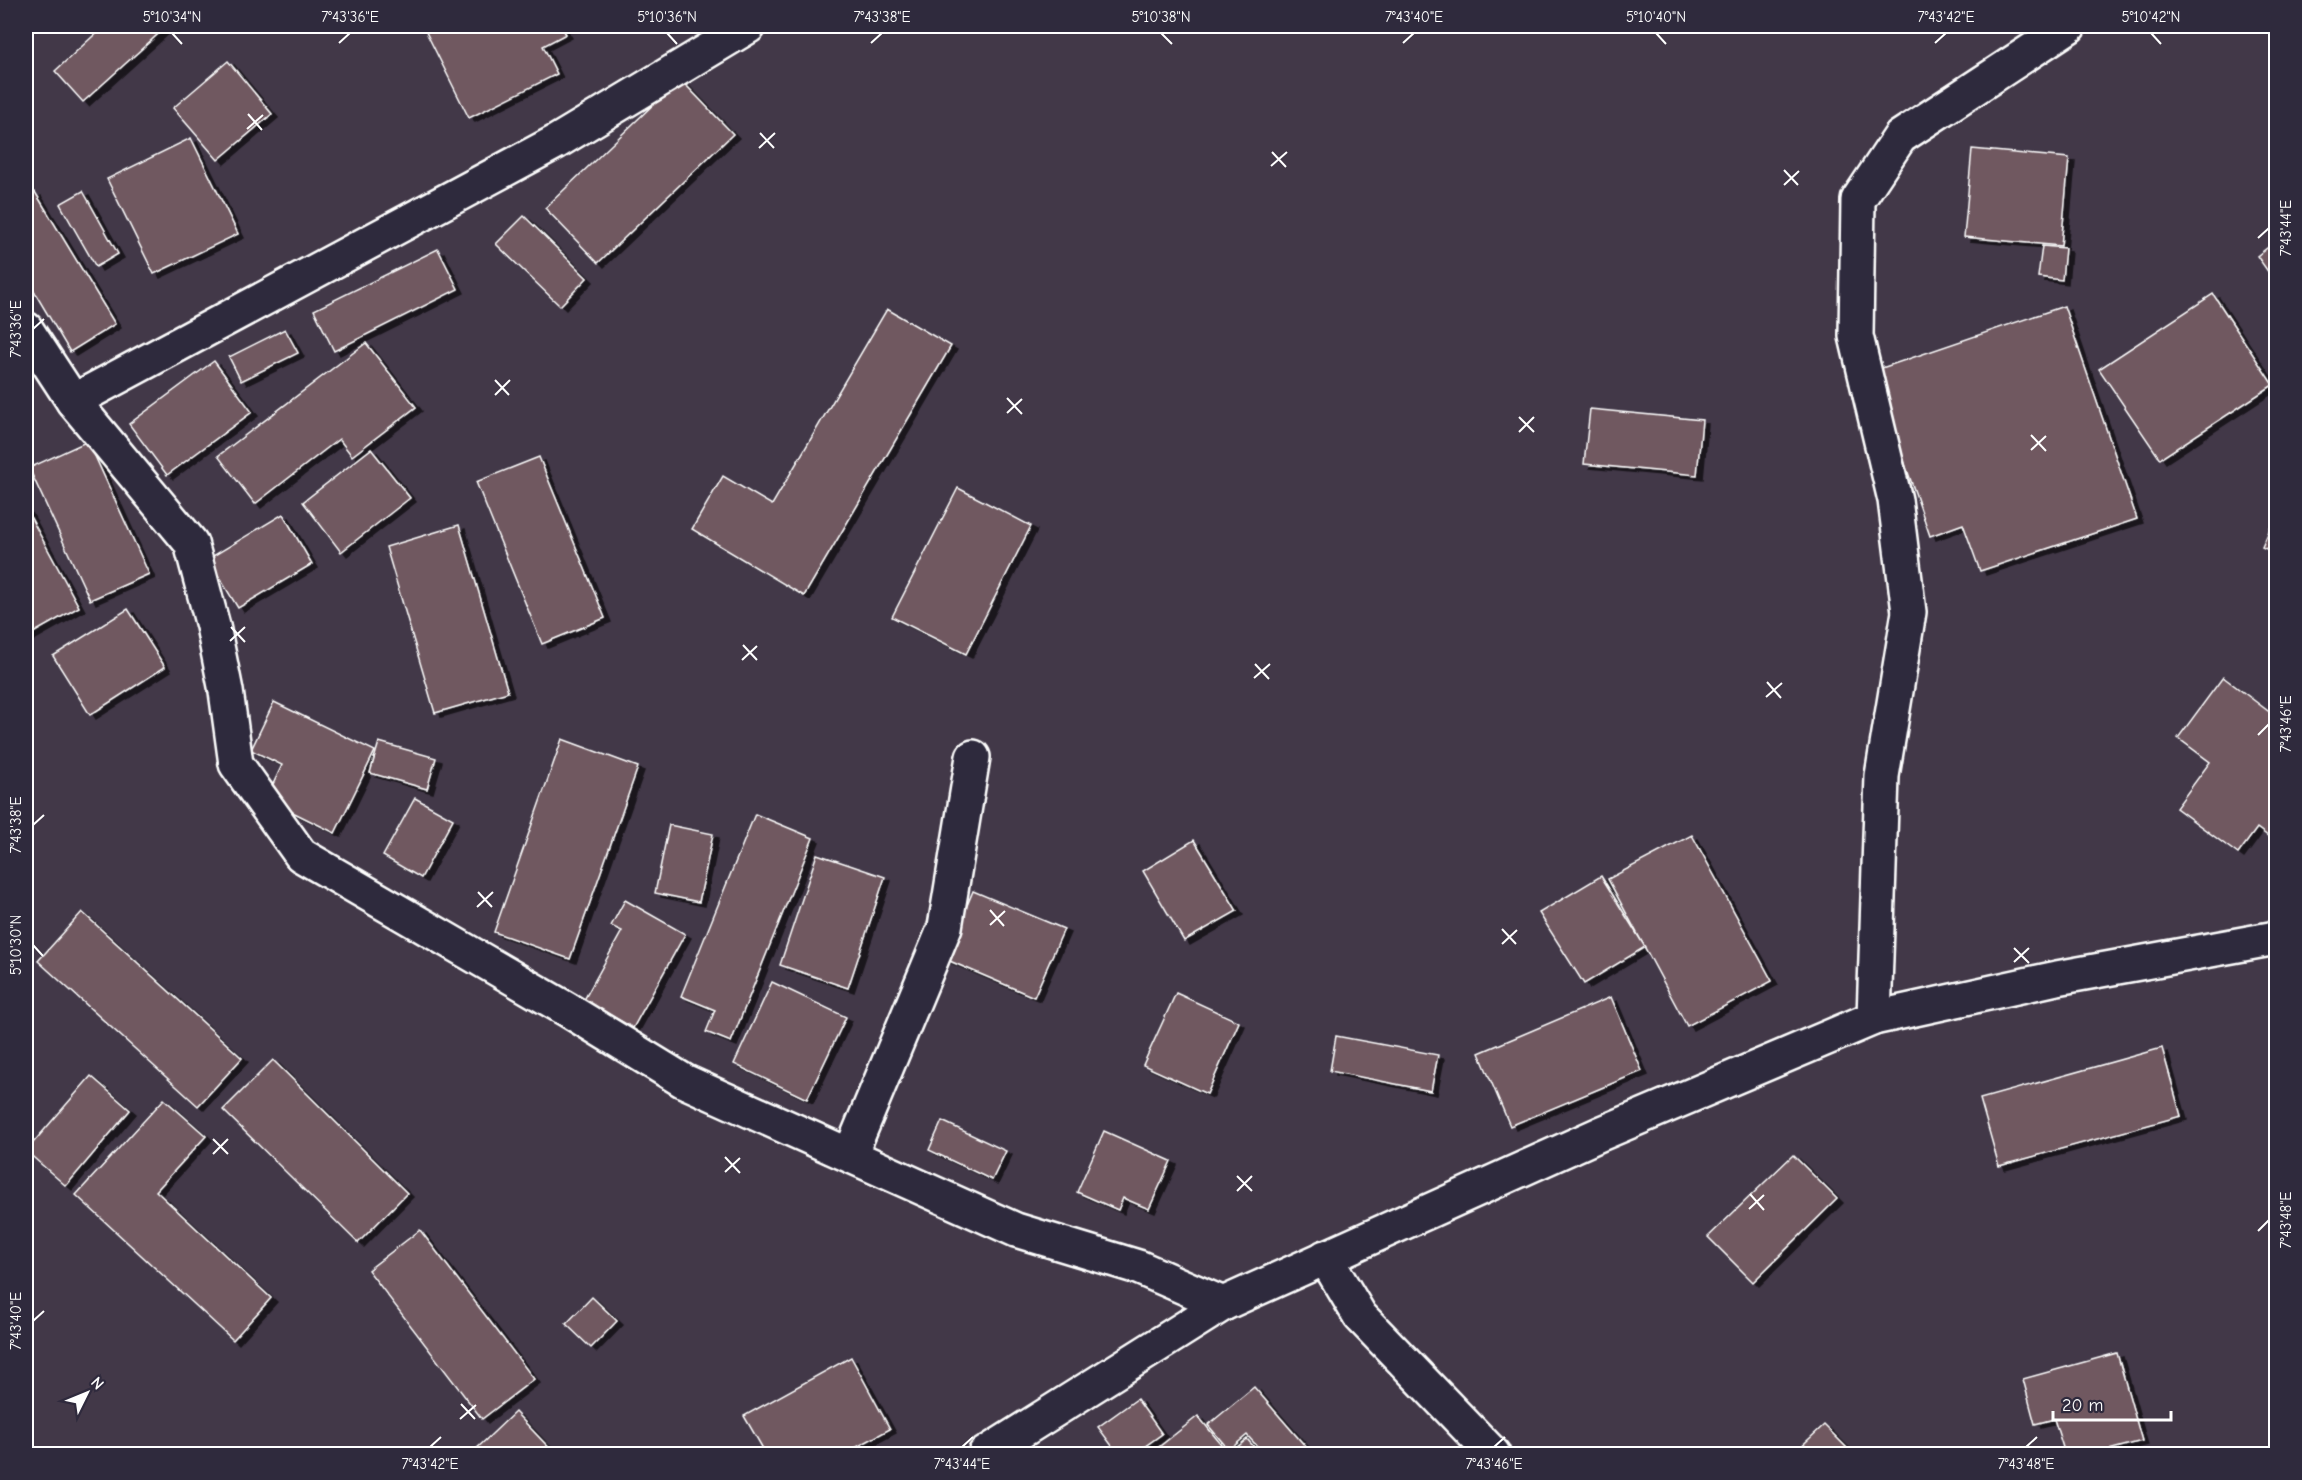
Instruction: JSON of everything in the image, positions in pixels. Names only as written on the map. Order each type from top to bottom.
[{"type":"street","points":[[73,401],[556,142],[749,26]]},
{"type":"street","points":[[1874,1018],[1882,776],[1910,612],[1895,500],[1856,336],[1858,200],[1900,137],[2068,26]]},
{"type":"street","points":[[26,329],[73,401],[191,543],[213,626],[226,691],[236,764],[301,855],[568,1010],[684,1081],[1016,1230],[1138,1267],[1223,1304]]},
{"type":"street","points":[[850,1155],[945,927],[973,758]]},
{"type":"street","points":[[985,1455],[1223,1304],[1600,1134],[1874,1018],[2057,978],[2277,938]]},
{"type":"street","points":[[1325,1257],[1360,1316],[1493,1455]]},
{"type":"building","points":[[104,26],[167,26],[83,102],[55,71]]},
{"type":"building","points":[[423,26],[561,26],[566,34],[543,46],[557,74],[469,118]]},
{"type":"building","points":[[228,61],[272,114],[218,160],[173,108]]},
{"type":"building","points":[[680,79],[733,134],[598,263],[545,208]]},
{"type":"building","points":[[191,138],[238,234],[154,274],[107,179]]},
{"type":"building","points":[[1972,149],[2069,158],[2061,246],[1964,237]]},
{"type":"building","points":[[83,191],[118,254],[96,267],[60,204]]},
{"type":"building","points":[[35,192],[115,324],[70,352],[26,278],[26,198]]},
{"type":"building","points":[[524,216],[587,278],[560,306],[496,244]]},
{"type":"building","points":[[2276,241],[2276,283],[2257,256]]},
{"type":"building","points":[[2042,246],[2065,248],[2062,280],[2038,277]]},
{"type":"building","points":[[438,249],[458,289],[334,351],[314,310]]},
{"type":"building","points":[[2213,294],[2273,385],[2160,459],[2099,369]]},
{"type":"building","points":[[2064,306],[2137,519],[1980,571],[1963,524],[1930,536],[1873,371]]},
{"type":"building","points":[[887,309],[951,346],[804,596],[692,529],[723,476],[772,505]]},
{"type":"building","points":[[285,329],[298,353],[241,381],[229,357]]},
{"type":"building","points":[[366,343],[416,407],[352,456],[339,439],[255,504],[218,456]]},
{"type":"building","points":[[214,361],[252,412],[167,475],[129,424]]},
{"type":"building","points":[[1590,409],[1702,420],[1697,475],[1584,464]]},
{"type":"building","points":[[88,441],[149,574],[90,600],[29,468]]},
{"type":"building","points":[[371,449],[410,498],[341,552],[303,502]]},
{"type":"building","points":[[539,457],[605,618],[542,644],[476,482]]},
{"type":"building","points":[[958,488],[1031,526],[966,654],[892,617]]},
{"type":"building","points":[[26,509],[79,607],[26,637]]},
{"type":"building","points":[[283,514],[312,564],[238,608],[208,559]]},
{"type":"building","points":[[2276,515],[2276,553],[2262,547]]},
{"type":"building","points":[[459,525],[508,692],[435,713],[386,547]]},
{"type":"building","points":[[128,609],[165,667],[90,715],[53,656]]},
{"type":"building","points":[[2223,677],[2276,717],[2276,842],[2257,828],[2238,854],[2176,808],[2210,762],[2178,738]]},
{"type":"building","points":[[274,702],[375,751],[335,833],[266,799],[282,765],[251,750]]},
{"type":"building","points":[[562,739],[638,767],[570,959],[494,932]]},
{"type":"building","points":[[379,742],[436,758],[427,789],[370,773]]},
{"type":"building","points":[[415,798],[453,819],[421,878],[383,856]]},
{"type":"building","points":[[755,814],[813,838],[731,1042],[706,1032],[715,1010],[681,996]]},
{"type":"building","points":[[669,825],[713,834],[699,902],[655,893]]},
{"type":"building","points":[[1692,835],[1772,981],[1687,1026],[1608,879]]},
{"type":"building","points":[[1194,840],[1237,911],[1184,941],[1143,871]]},
{"type":"building","points":[[817,854],[885,877],[848,988],[780,965]]},
{"type":"building","points":[[1601,876],[1645,947],[1584,984],[1539,913]]},
{"type":"building","points":[[973,891],[1064,929],[1034,997],[945,959]]},
{"type":"building","points":[[625,900],[685,934],[633,1028],[584,1000],[622,931],[611,926]]},
{"type":"building","points":[[82,912],[242,1058],[198,1106],[38,961]]},
{"type":"building","points":[[772,982],[846,1017],[807,1099],[734,1064]]},
{"type":"building","points":[[1176,993],[1239,1022],[1207,1094],[1143,1065]]},
{"type":"building","points":[[1611,997],[1642,1071],[1510,1126],[1479,1053]]},
{"type":"building","points":[[1336,1036],[1438,1055],[1431,1091],[1330,1071]]},
{"type":"building","points":[[2162,1048],[2181,1116],[1999,1166],[1980,1099]]},
{"type":"building","points":[[273,1060],[407,1193],[358,1243],[223,1110]]},
{"type":"building","points":[[91,1076],[130,1110],[66,1186],[26,1151]]},
{"type":"building","points":[[164,1099],[206,1136],[156,1191],[271,1298],[233,1340],[76,1195]]},
{"type":"building","points":[[942,1121],[1006,1151],[992,1180],[929,1150]]},
{"type":"building","points":[[1104,1131],[1171,1161],[1149,1209],[1123,1198],[1118,1210],[1077,1192]]},
{"type":"building","points":[[1793,1155],[1837,1199],[1753,1282],[1708,1237]]},
{"type":"building","points":[[420,1230],[534,1379],[482,1419],[368,1270]]},
{"type":"building","points":[[592,1297],[617,1321],[591,1348],[566,1324]]},
{"type":"building","points":[[2117,1353],[2142,1441],[2094,1454],[2065,1454],[2054,1419],[2035,1424],[2023,1379]]},
{"type":"building","points":[[851,1357],[890,1429],[844,1454],[766,1454],[744,1416]]},
{"type":"building","points":[[1254,1387],[1306,1447],[1297,1454],[1264,1454],[1247,1435],[1229,1450],[1208,1425]]},
{"type":"building","points":[[1137,1399],[1162,1434],[1134,1454],[1118,1454],[1098,1427]]},
{"type":"building","points":[[515,1412],[555,1454],[471,1454]]},
{"type":"building","points":[[1198,1416],[1229,1454],[1150,1454]]},
{"type":"building","points":[[1824,1425],[1853,1454],[1793,1454]]},
{"type":"building","points":[[1247,1439],[1260,1454],[1229,1454]]}]
